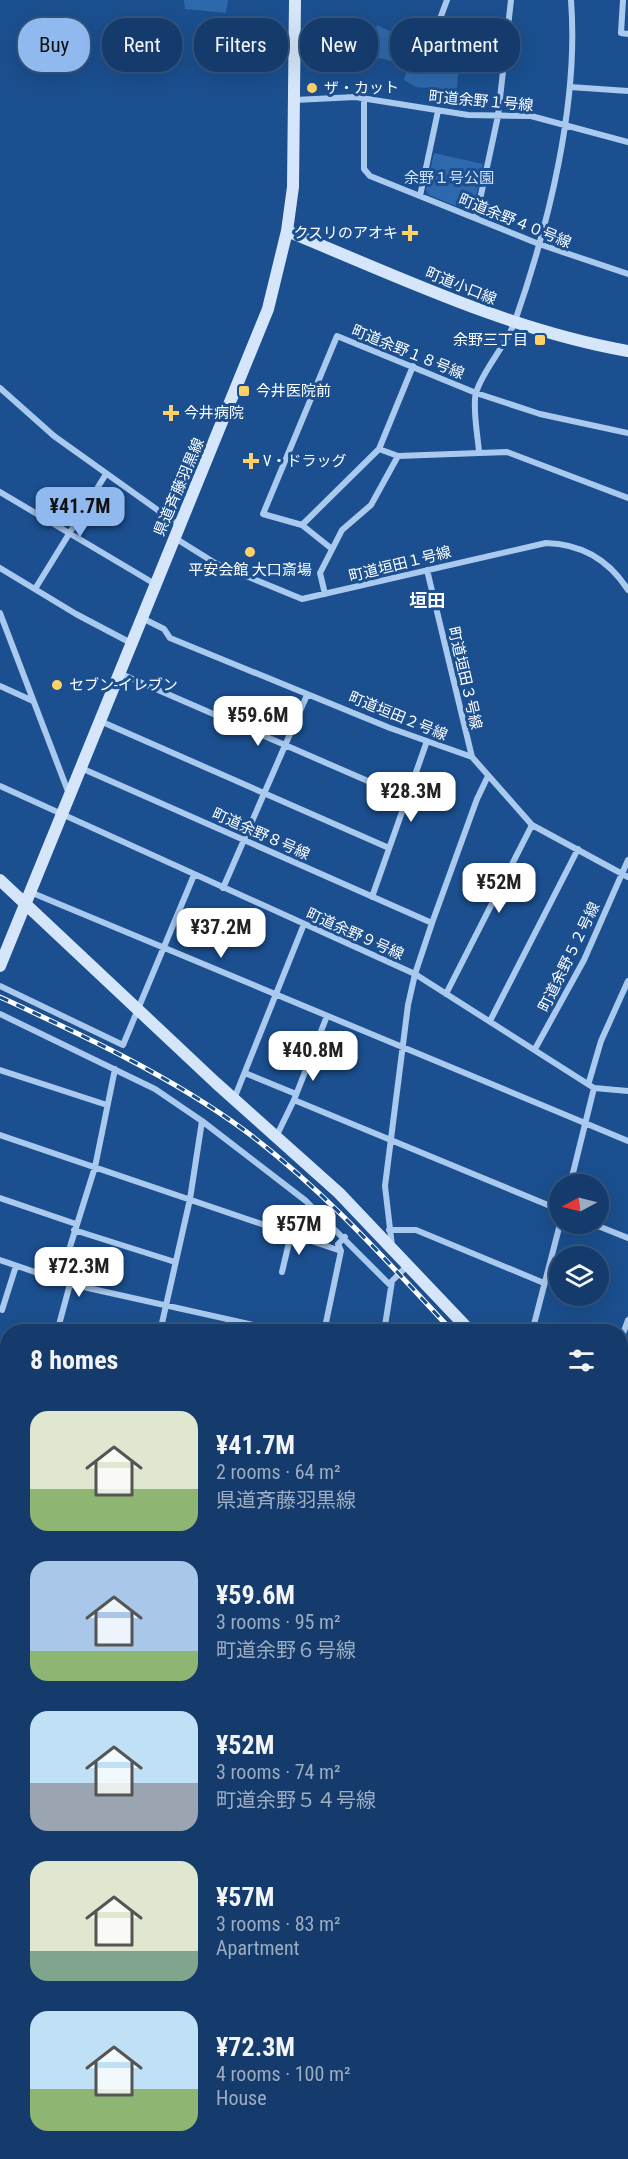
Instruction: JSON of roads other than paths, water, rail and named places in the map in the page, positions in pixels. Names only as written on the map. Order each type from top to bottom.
[{"type":"street","name":"県道斉藤羽黒線","points":[[0,966],[260,332],[287,231],[295,163],[295,0]]},
{"type":"street","points":[[440,18],[447,0]]},
{"type":"street","points":[[509,18],[511,0]]},
{"type":"street","points":[[479,452],[476,393],[514,324],[539,244],[566,124],[575,43],[571,0]]},
{"type":"street","points":[[623,0],[621,33],[628,34]]},
{"type":"street","points":[[476,218],[498,116],[503,72]]},
{"type":"street","points":[[570,87],[628,91]]},
{"type":"street","name":"町道余野１号線","points":[[295,100],[364,97],[438,111],[531,116],[628,142]]},
{"type":"street","name":"町道余野４０号線","points":[[364,97],[364,169],[370,176],[539,244],[628,274]]},
{"type":"street","points":[[420,196],[438,111]]},
{"type":"street","name":"町道小口線","points":[[287,231],[514,324],[580,343],[628,351]]},
{"type":"street","name":"町道余野１８号線","points":[[332,549],[302,525],[263,514],[337,336],[476,393],[540,414],[628,433]]},
{"type":"street","points":[[302,525],[379,449],[413,366]]},
{"type":"street","name":"町道垣田１号線","points":[[0,388],[23,410],[215,563],[293,597],[306,598],[325,594],[523,547],[556,544],[576,548],[600,559],[611,567],[628,590]]},
{"type":"street","points":[[379,449],[398,456],[507,452],[628,498]]},
{"type":"street","points":[[325,594],[320,573],[342,530],[371,505],[398,456]]},
{"type":"street","points":[[35,589],[106,474]]},
{"type":"street","points":[[0,492],[155,584]]},
{"type":"street","points":[[0,568],[131,643]]},
{"type":"street","name":"町道垣田３号線","points":[[427,570],[472,757]]},
{"type":"street","points":[[0,613],[69,794]]},
{"type":"street","name":"町道垣田２号線","points":[[141,618],[164,629],[170,638],[307,695],[313,694],[472,757]]},
{"type":"street","points":[[119,673],[407,798]]},
{"type":"street","points":[[0,686],[34,702]]},
{"type":"street","points":[[223,888],[307,695]]},
{"type":"street","points":[[99,721],[389,848]]},
{"type":"street","points":[[372,897],[427,741]]},
{"type":"street","points":[[472,757],[532,825],[625,875]]},
{"type":"street","name":"町道余野８号線","points":[[80,768],[432,923]]},
{"type":"street","points":[[392,1246],[385,1186],[408,1005],[415,974],[432,923],[488,776]]},
{"type":"street","name":"町道余野９号線","points":[[0,786],[415,974],[591,1085],[628,1091]]},
{"type":"street","points":[[446,994],[532,825]]},
{"type":"street","points":[[490,1021],[578,849]]},
{"type":"street","name":"町道余野５２号線","points":[[535,1049],[584,960],[625,875],[628,860]]},
{"type":"street","points":[[0,986],[123,1044],[139,1011],[194,875]]},
{"type":"street","points":[[0,880],[28,898],[163,948],[628,1141]]},
{"type":"street","points":[[28,898],[139,1011],[339,1193],[392,1246],[464,1324]]},
{"type":"street","points":[[234,1099],[304,924]]},
{"type":"street","points":[[573,1174],[586,1123],[591,1085],[602,1041],[628,981]]},
{"type":"street","points":[[0,1014],[155,1089],[202,1120],[287,1184],[345,1237],[390,1286]]},
{"type":"street","points":[[275,1137],[295,1097],[327,1016]]},
{"type":"street","points":[[59,1324],[70,1284],[69,1250],[95,1167],[115,1069]]},
{"type":"street","points":[[0,1070],[107,1105]]},
{"type":"street","points":[[245,1073],[392,1141],[549,1205]]},
{"type":"street","points":[[162,1324],[190,1199],[202,1120]]},
{"type":"street","points":[[0,1135],[341,1251]]},
{"type":"street","points":[[0,1198],[175,1262]]},
{"type":"street","points":[[389,1230],[416,1230],[544,1284]]},
{"type":"street","points":[[609,1230],[628,1238]]},
{"type":"street","points":[[282,1272],[291,1234]]},
{"type":"street","points":[[534,1324],[557,1234]]},
{"type":"street","points":[[326,1324],[341,1251],[338,1244],[345,1237]]},
{"type":"street","points":[[0,1260],[70,1284],[251,1324]]},
{"type":"street","points":[[385,1324],[390,1286],[409,1265]]},
{"type":"street","points":[[2,1310],[16,1266]]},
{"type":"railway","points":[[0,997],[156,1074],[244,1130],[273,1152],[327,1201],[446,1324]]},
{"type":"place","name":"ザ・カット","points":[[312,88]]},
{"type":"place","name":"クスリのアオキ","points":[[410,233]]},
{"type":"place","name":"余野三丁目","points":[[540,340]]},
{"type":"place","name":"今井医院前","points":[[244,391]]},
{"type":"place","name":"今井病院","points":[[171,413]]},
{"type":"place","name":"V・ドラッグ","points":[[251,461]]},
{"type":"place","name":"平安会館 大口斎場","points":[[250,552]]},
{"type":"place","name":"セブン-イレブン","points":[[57,685]]},
{"type":"district","name":"垣田","points":[[427,600]]},
{"type":"park label","name":"余野１号公園","points":[[449,178]]}]
